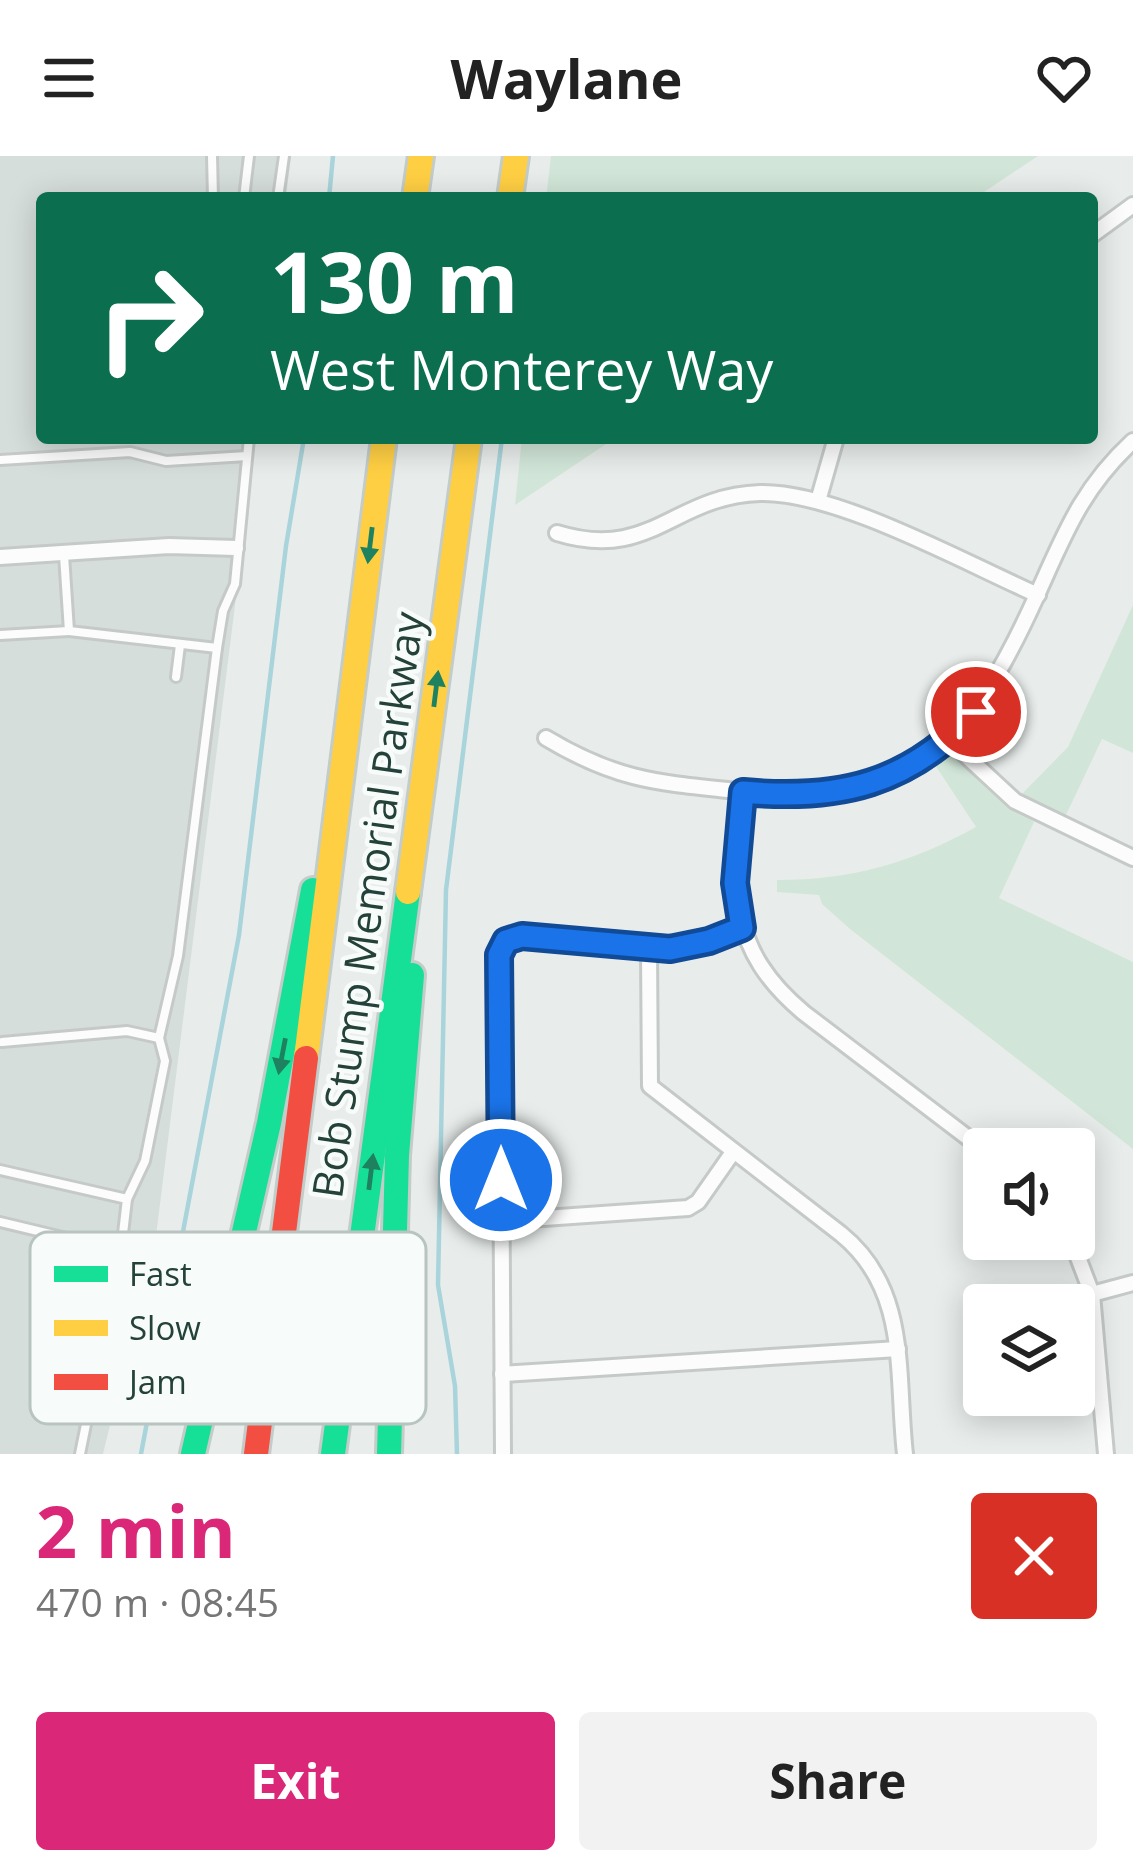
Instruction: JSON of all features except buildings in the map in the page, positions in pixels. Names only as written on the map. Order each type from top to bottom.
[{"type":"highway","points":[[416,192],[421,156]]},
{"type":"highway","points":[[497,192],[501,156]]},
{"type":"highway","points":[[511,192],[516,156]]},
{"type":"highway","name":"Bob Stump Memorial Parkway","points":[[285,1232],[383,444]]},
{"type":"highway","name":"Bob Stump Memorial Parkway","points":[[362,1232],[468,444]]},
{"type":"highway","points":[[243,1232],[276,1087],[333,752],[356,652]]},
{"type":"highway","points":[[394,1232],[421,890],[421,805]]},
{"type":"highway","points":[[193,1454],[200,1424]]},
{"type":"highway","name":"Bob Stump Memorial Parkway","points":[[256,1454],[260,1424]]},
{"type":"highway","name":"Bob Stump Memorial Parkway","points":[[333,1454],[337,1424]]},
{"type":"highway","points":[[388,1454],[389,1424]]},
{"type":"street","points":[[1098,231],[1133,205]]},
{"type":"street","points":[[546,738],[616,775],[743,792],[826,794],[872,784],[915,764],[949,740],[976,712],[998,678],[1083,496],[1133,441]]},
{"type":"street","points":[[818,501],[834,444]]},
{"type":"street","points":[[557,533],[608,543],[627,541],[699,505],[730,497],[789,495],[818,501],[1038,595]]},
{"type":"street","points":[[0,557],[169,546],[236,548]]},
{"type":"street","points":[[949,740],[1015,801],[1133,858]]},
{"type":"street","points":[[743,792],[735,883],[742,928],[760,966],[785,997],[963,1134]]},
{"type":"street","points":[[502,1454],[499,955],[506,941],[522,936],[682,948],[742,928]]},
{"type":"street","points":[[649,949],[650,1086],[866,1258],[889,1298],[898,1349],[905,1454]]},
{"type":"street","points":[[501,1221],[688,1208],[698,1202],[733,1152]]},
{"type":"street","points":[[1095,1293],[1133,1283]]},
{"type":"street","points":[[1095,1328],[1106,1454]]},
{"type":"street","points":[[502,1374],[898,1349]]},
{"type":"lane","points":[[212,156],[213,192]]},
{"type":"lane","points":[[245,192],[250,156]]},
{"type":"lane","points":[[279,192],[284,156]]},
{"type":"lane","points":[[123,1232],[127,1199],[145,1161],[165,1061],[159,1038],[181,934],[223,611],[235,584],[248,444]]},
{"type":"lane","points":[[0,460],[130,452],[166,461],[247,456]]},
{"type":"lane","points":[[64,553],[69,631]]},
{"type":"lane","points":[[0,635],[69,631],[217,648]]},
{"type":"lane","points":[[176,677],[180,644]]},
{"type":"lane","points":[[2,1042],[128,1031],[159,1038]]},
{"type":"lane","points":[[0,1170],[127,1199]]},
{"type":"lane","points":[[0,1222],[42,1232]]},
{"type":"lane","points":[[80,1454],[86,1424]]},
{"type":"shaded area","points":[[0,156],[291,156],[287,192],[36,192],[36,444],[255,444],[157,1232],[30,1232],[30,1424],[110,1424],[103,1454],[0,1454]]},
{"type":"green space","points":[[551,156],[1038,156],[984,192],[547,192]]},
{"type":"green space","points":[[521,444],[606,444],[515,505]]},
{"type":"green space","points":[[1133,605],[1133,753],[1102,739],[1065,817],[1022,794],[1068,747]]},
{"type":"green space","points":[[949,755],[1034,822],[999,898],[1133,962],[1133,1149],[850,929],[822,904],[819,895],[777,892],[777,880],[831,877],[880,867],[976,827],[935,765]]},
{"type":"waterway","points":[[330,192],[333,156]]},
{"type":"waterway","points":[[183,1232],[239,935],[286,546],[303,444]]},
{"type":"waterway","points":[[457,1454],[455,1386],[438,1285],[446,890],[501,444]]},
{"type":"waterway","points":[[141,1454],[147,1424]]},
{"type":"traffic: fast","points":[[244,1232],[313,890]]},
{"type":"traffic: fast","points":[[363,1232],[408,892]]},
{"type":"traffic: fast","points":[[395,1232],[412,975]]},
{"type":"traffic: fast","points":[[193,1454],[200,1424]]},
{"type":"traffic: fast","points":[[333,1454],[337,1424]]},
{"type":"traffic: fast","points":[[389,1454],[390,1424]]},
{"type":"traffic: slow","points":[[416,192],[421,156]]},
{"type":"traffic: slow","points":[[511,192],[516,156]]},
{"type":"traffic: slow","points":[[306,1058],[383,444]]},
{"type":"traffic: slow","points":[[408,892],[468,444]]},
{"type":"traffic: jam","points":[[284,1232],[306,1058]]},
{"type":"traffic: jam","points":[[256,1454],[260,1424]]},
{"type":"route","points":[[501,1180],[499,955],[506,941],[522,936],[670,949],[742,928],[735,883],[743,792],[826,794],[872,784],[915,764],[949,740],[976,712]]}]
